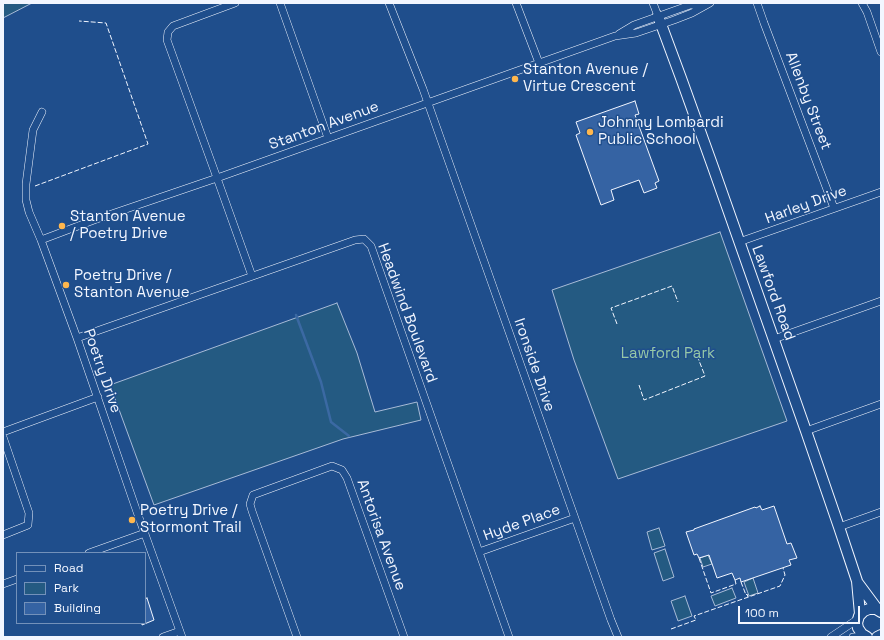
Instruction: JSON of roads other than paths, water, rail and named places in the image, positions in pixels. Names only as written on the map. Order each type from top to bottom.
[{"type":"street","points":[[235,3],[173,26],[168,32],[167,40],[252,276]]},
{"type":"street","points":[[280,3],[328,138]]},
{"type":"street","name":"Ironside Drive","points":[[389,3],[428,102],[618,637]]},
{"type":"street","points":[[516,3],[539,63]]},
{"type":"street","points":[[653,3],[659,20]]},
{"type":"street","name":"Stanton Avenue","points":[[41,240],[615,36],[636,33],[659,20],[692,13],[710,3]]},
{"type":"street","name":"Allenby Street","points":[[757,3],[834,208]]},
{"type":"street","points":[[862,3],[867,12],[881,52]]},
{"type":"street","name":"Lawford Road","points":[[659,20],[684,85],[839,526],[857,581],[859,617],[857,624],[859,630],[866,637]]},
{"type":"street","name":"Poetry Drive","points":[[42,112],[33,130],[26,184],[26,200],[29,212],[41,240],[77,338],[181,634]]},
{"type":"street","name":"Harley Drive","points":[[739,242],[881,192]]},
{"type":"street","name":"Headwind Boulevard","points":[[77,338],[355,240],[364,239],[371,246],[509,637]]},
{"type":"street","points":[[774,339],[881,301]]},
{"type":"street","points":[[3,432],[98,397]]},
{"type":"street","points":[[806,431],[881,404]]},
{"type":"street","points":[[3,437],[29,513],[28,525],[3,535]]},
{"type":"street","name":"Antorisa Avenue","points":[[297,637],[250,504],[253,495],[332,466],[342,470],[347,478],[404,637]]},
{"type":"street","points":[[839,526],[881,512]]},
{"type":"street","name":"Hyde Place","points":[[479,552],[575,518]]},
{"type":"street","points":[[92,552],[145,533]]},
{"type":"street","points":[[3,584],[16,579]]},
{"type":"street","name":"Lawford Road","points":[[857,581],[880,611]]},
{"type":"street","points":[[831,637],[867,610],[873,609],[880,611]]},
{"type":"street","points":[[163,637],[181,634]]},
{"type":"street","points":[[877,637],[881,635]]},
{"type":"street","points":[[853,637],[866,637]]},
{"type":"waterway","points":[[296,315],[321,382],[331,422],[349,436]]},
{"type":"place","name":"Stanton Avenue / Virtue Crescent","points":[[515,79]]},
{"type":"place","name":"Johnny Lombardi Public School","points":[[590,132]]},
{"type":"place","name":"Stanton Avenue / Poetry Drive","points":[[62,226]]},
{"type":"place","name":"Poetry Drive / Stanton Avenue","points":[[66,285]]},
{"type":"place","name":"Poetry Drive / Stormont Trail","points":[[132,520]]},
{"type":"park label","name":"Lawford Park","points":[[668,354]]}]
